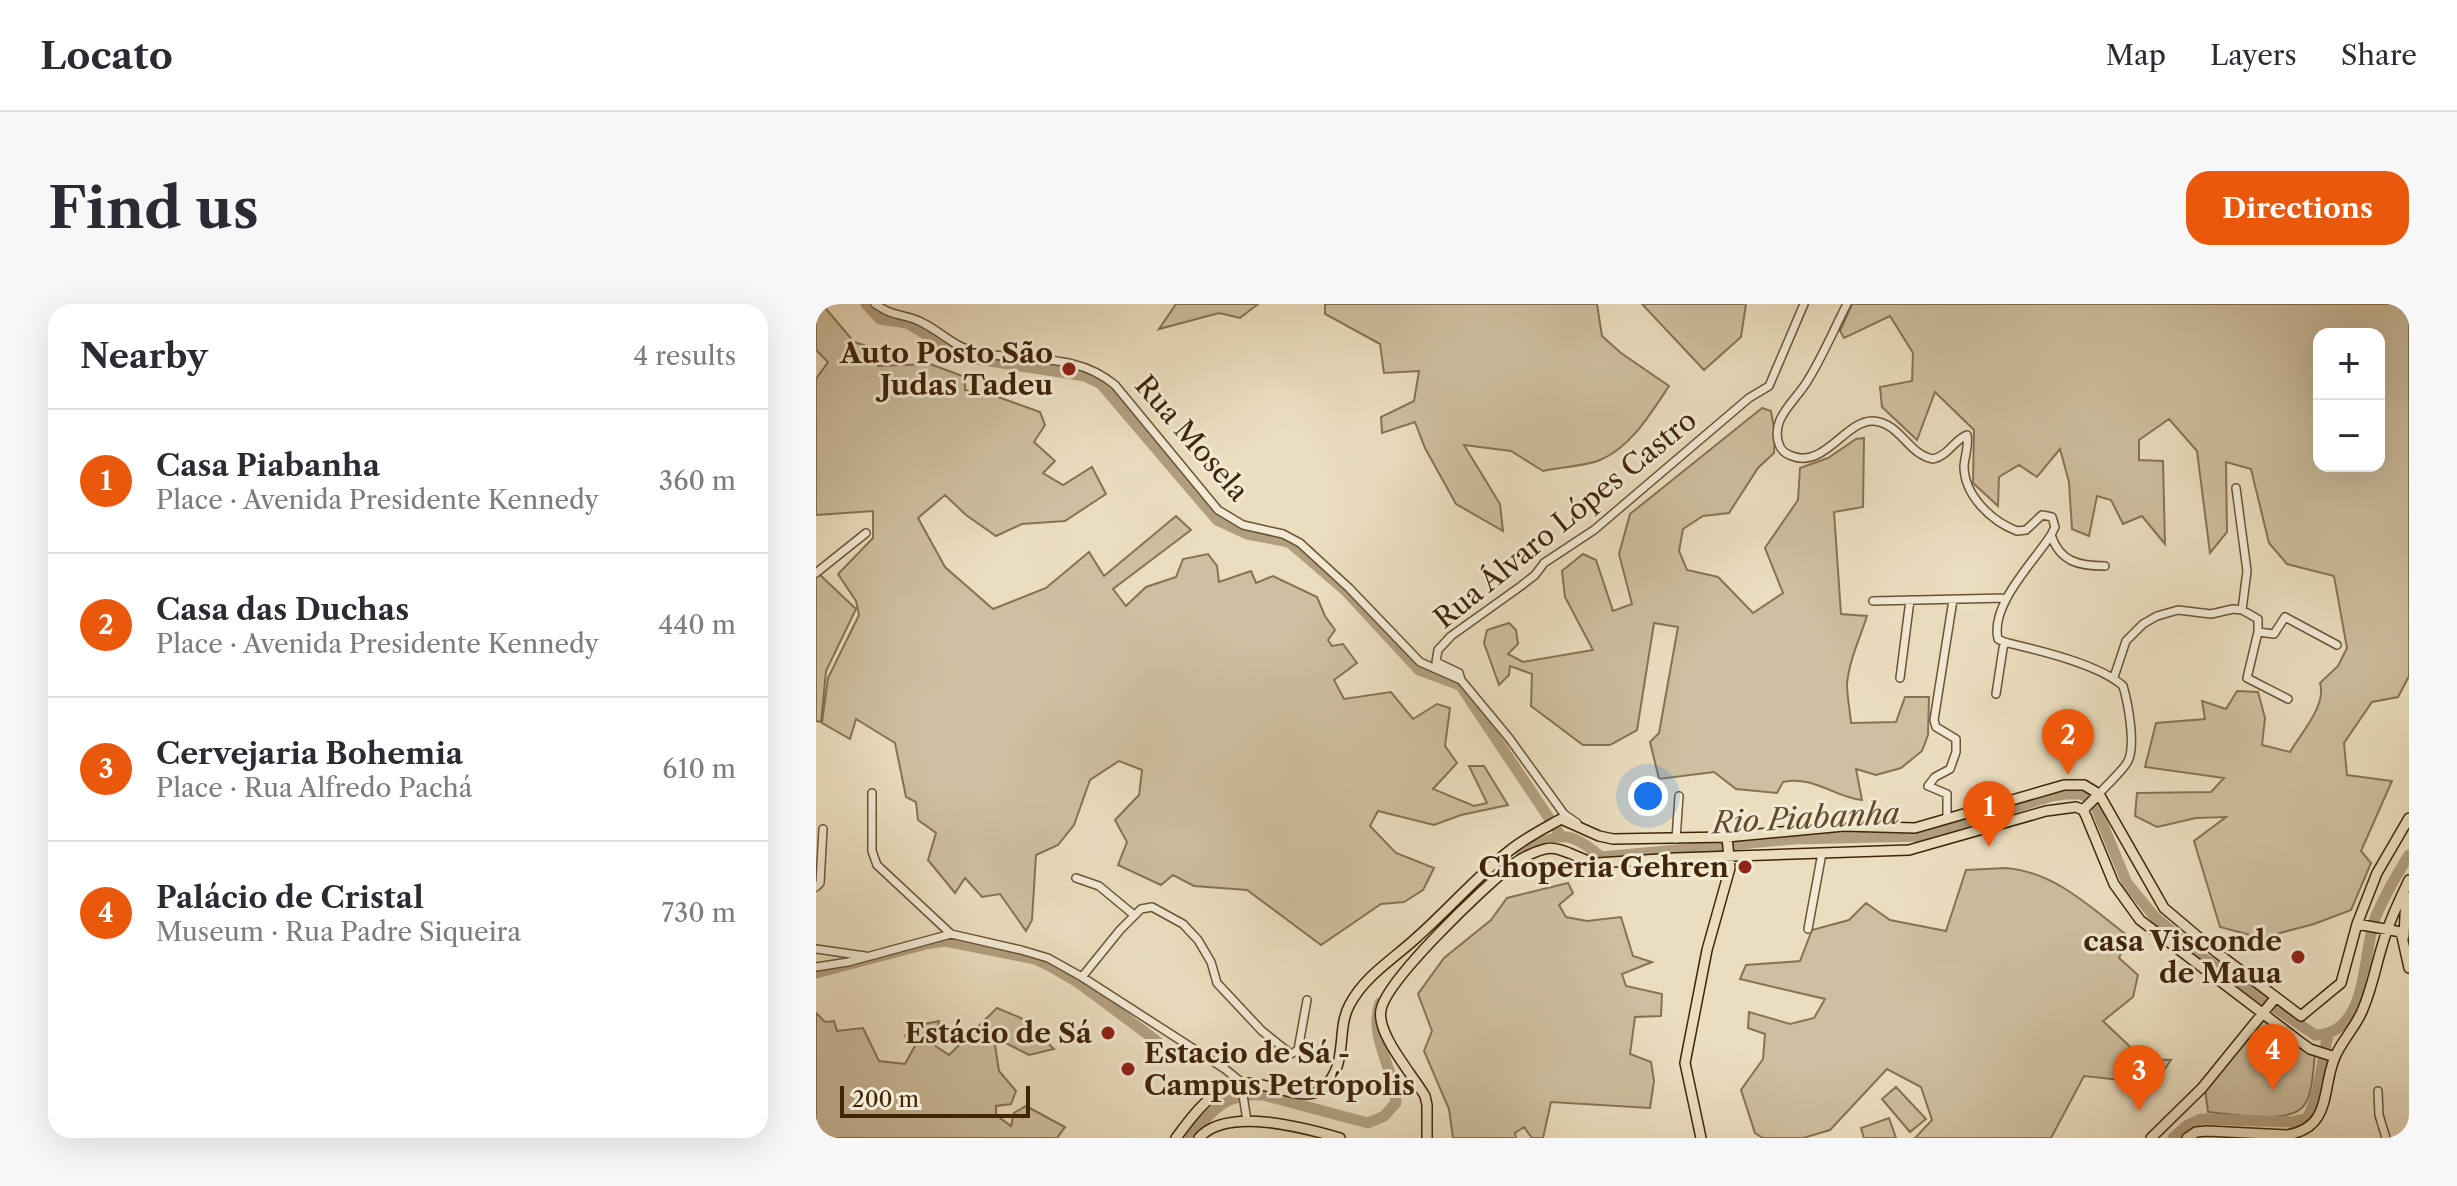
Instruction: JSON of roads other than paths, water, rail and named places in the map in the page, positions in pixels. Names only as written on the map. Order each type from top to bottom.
[{"type":"main road","points":[[1176,1138],[1206,1102],[1229,1086],[1241,1082],[1303,1094],[1323,1089],[1338,1065],[1348,1007],[1361,987],[1491,866],[1562,816],[1588,831],[1613,839],[1727,837],[1844,826],[1915,828],[2064,785],[2084,785],[2099,794],[2164,908],[2275,998],[2304,1016],[2341,983],[2357,924],[2377,873],[2409,818]]},
{"type":"main road","points":[[2083,810],[2099,794]]},
{"type":"main road","points":[[1427,1138],[1425,1096],[1386,1034],[1381,1022],[1381,1009],[1390,991],[1420,953],[1513,864],[1533,853],[1551,848],[1597,863],[1909,850],[2046,811],[2067,807],[2083,810]]},
{"type":"main road","points":[[2083,810],[2114,884],[2140,920],[2310,1049],[2332,1056]]},
{"type":"main road","points":[[1701,1138],[1685,1063],[1707,950],[1730,868],[1727,837]]},
{"type":"main road","points":[[1491,866],[1501,876]]},
{"type":"main road","points":[[2187,1138],[2196,1132],[2207,1131],[2287,1135],[2314,1123],[2325,1100],[2332,1056],[2365,1007],[2387,929],[2409,881]]},
{"type":"main road","points":[[2409,881],[2404,905],[2404,936],[2409,968]]},
{"type":"main road","points":[[2357,924],[2401,932],[2404,936]]},
{"type":"main road","points":[[2381,947],[2389,941],[2396,941],[2407,954]]},
{"type":"main road","points":[[2151,1138],[2195,1096],[2275,998]]},
{"type":"main road","points":[[1199,1138],[1217,1125],[1247,1121],[1340,1138]]},
{"type":"street","name":"Rua Mosela","points":[[875,304],[889,314],[920,321],[945,339],[976,353],[1063,361],[1086,366],[1105,376],[1218,510],[1243,525],[1283,534],[1300,543],[1349,588],[1420,662],[1461,680],[1509,738],[1562,816]]},
{"type":"street","name":"Rua Álvaro Lópes Castro","points":[[1461,680],[1459,673],[1436,662],[1438,650],[1443,644],[1477,615],[1535,575],[1544,563],[1594,530],[1749,398],[1769,386],[1784,357],[1804,304]]},
{"type":"street","points":[[1847,304],[1813,372],[1782,417],[1778,434],[1783,451],[1790,456],[1804,458],[1837,443],[1857,425],[1871,421],[1893,427],[1920,454],[1933,459],[1950,451],[1966,434],[1966,478],[1981,506],[2017,531],[2024,531],[2042,515],[2048,515],[2055,522],[2051,535],[2006,598],[1997,626],[1998,639],[2114,677],[2125,691],[2131,752],[2124,767],[2099,794]]},
{"type":"street","points":[[2236,488],[2247,571],[2242,610]]},
{"type":"street","points":[[816,573],[866,533]]},
{"type":"street","points":[[2051,535],[2063,558],[2091,566],[2105,566]]},
{"type":"street","points":[[1873,601],[2006,598]]},
{"type":"street","points":[[1900,678],[1910,600]]},
{"type":"street","points":[[1947,818],[1947,794],[1928,786],[1935,777],[1950,769],[1956,752],[1956,739],[1936,727],[1934,720],[1953,600]]},
{"type":"street","points":[[2114,677],[2126,641],[2150,619],[2178,610],[2211,614],[2228,609],[2242,610],[2257,618],[2258,632],[2247,678],[2288,699]]},
{"type":"street","points":[[2258,632],[2274,634],[2285,617],[2337,645]]},
{"type":"street","points":[[1996,694],[2004,642]]},
{"type":"street","points":[[872,793],[872,851],[877,865],[951,934]]},
{"type":"street","points":[[1676,839],[1679,796]]},
{"type":"street","points":[[816,887],[820,883],[823,829]]},
{"type":"street","points":[[1808,929],[1822,853]]},
{"type":"street","points":[[1076,878],[1099,886],[1134,915]]},
{"type":"street","points":[[1082,977],[1134,915],[1146,907],[1152,907],[1183,924],[1207,954],[1217,983],[1262,1031],[1291,1054],[1298,1050],[1307,1000]]},
{"type":"street","points":[[816,967],[951,934],[1034,953],[1082,977],[1212,1059],[1241,1082],[1247,1121]]},
{"type":"street","points":[[816,949],[870,956]]},
{"type":"street","points":[[2378,1091],[2379,1115],[2386,1138]]},
{"type":"waterway","points":[[866,304],[880,319],[907,323],[964,357],[1085,376],[1101,384],[1217,520],[1247,534],[1289,542],[1345,590],[1419,670],[1460,685],[1561,836]]},
{"type":"waterway","name":"Rio Piabanha","points":[[1521,855],[1544,842],[1562,837],[1580,842],[1601,857],[1794,839],[1924,836],[2052,796],[2080,794],[2089,798],[2096,808],[2127,883],[2154,916],[2203,958],[2315,1035],[2333,1031],[2346,1021],[2355,1007],[2376,916],[2409,855]]},
{"type":"waterway","points":[[816,973],[945,941],[1035,959],[1079,983],[1158,1042]]},
{"type":"waterway","name":"Rio Piabanha","points":[[1190,1138],[1220,1105],[1250,1095],[1263,1095],[1368,1123],[1384,1116],[1396,1103],[1377,1029],[1380,1003]]},
{"type":"waterway","points":[[2173,1138],[2186,1126],[2201,1119],[2292,1122],[2307,1118],[2317,1090],[2328,1035]]},
{"type":"place","name":"Auto Posto São Judas Tadeu","points":[[1069,369]]},
{"type":"place","name":"Casa das Duchas","points":[[2068,775]]},
{"type":"place","name":"Casa Piabanha","points":[[1989,847]]},
{"type":"place","name":"Choperia Gehren","points":[[1745,867]]},
{"type":"place","name":"casa Visconde de Maua","points":[[2298,957]]},
{"type":"place","name":"Estácio de Sá","points":[[1108,1033]]},
{"type":"place","name":"Estacio de Sá - Campus Petrópolis","points":[[1128,1069]]},
{"type":"place","name":"Palácio de Cristal","points":[[2273,1090]]},
{"type":"place","name":"Cervejaria Bohemia","points":[[2139,1111]]}]
